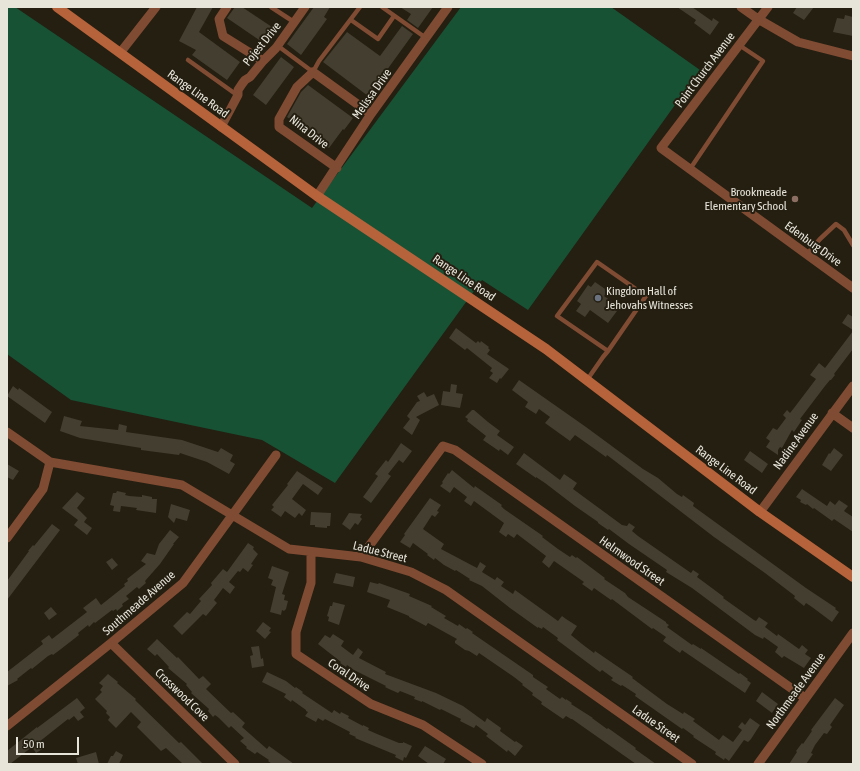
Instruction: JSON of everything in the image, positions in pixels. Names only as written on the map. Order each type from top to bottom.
[{"type":"main road","name":"Range Line Road","points":[[56,7],[317,196],[546,349],[760,512],[853,577]]},
{"type":"street","points":[[120,53],[156,7]]},
{"type":"street","points":[[227,7],[219,19],[223,36],[263,61]]},
{"type":"street","name":"Pojest Drive","points":[[221,127],[238,95],[238,90],[242,84],[278,46],[305,7]]},
{"type":"street","name":"Melissa Drive","points":[[317,196],[337,168],[371,114],[448,7]]},
{"type":"street","points":[[742,7],[758,19],[798,42],[853,56]]},
{"type":"street","name":"Point Church Avenue","points":[[661,148],[768,7]]},
{"type":"street","points":[[313,72],[371,114]]},
{"type":"street","name":"Nina Drive","points":[[313,72],[297,87],[279,119],[279,127],[337,168]]},
{"type":"street","name":"Edenburg Drive","points":[[661,148],[853,288]]},
{"type":"street","name":"Nadine Avenue","points":[[760,512],[853,386]]},
{"type":"street","points":[[832,413],[853,428]]},
{"type":"street","name":"Ladue Street","points":[[7,432],[50,462],[182,485],[289,549],[361,557],[411,572],[446,590],[692,764]]},
{"type":"street","name":"Helmwood Street","points":[[361,557],[443,446],[455,450],[805,698]]},
{"type":"street","name":"Southmeade Avenue","points":[[7,726],[183,583],[276,455]]},
{"type":"street","points":[[7,538],[43,488],[50,462]]},
{"type":"street","name":"Coral Drive","points":[[311,552],[311,583],[296,632],[296,654],[371,704],[422,726],[477,763]]},
{"type":"street","name":"Northmeade Avenue","points":[[758,764],[853,633]]},
{"type":"street","name":"Crosswood Cove","points":[[111,643],[235,764]]},
{"type":"lane","points":[[271,7],[294,22]]},
{"type":"lane","name":"Nina Drive","points":[[313,72],[319,61],[360,7]]},
{"type":"lane","points":[[382,7],[426,38]]},
{"type":"lane","points":[[351,20],[378,39],[394,16]]},
{"type":"lane","points":[[690,169],[763,61],[739,45]]},
{"type":"lane","points":[[278,46],[313,72]]},
{"type":"lane","points":[[188,60],[238,95]]},
{"type":"lane","points":[[807,254],[836,224],[844,230],[853,245]]},
{"type":"lane","points":[[587,380],[608,351],[646,296],[596,262],[557,316],[608,351]]},
{"type":"green space","points":[[7,7],[15,7],[312,208],[461,7],[611,7],[700,70],[528,310],[482,280],[335,483],[262,440],[71,400],[7,354]]},
{"type":"building","points":[[197,7],[213,7],[199,32],[240,62],[227,80],[192,55],[196,50],[179,41]]},
{"type":"building","points":[[235,7],[242,7],[275,29],[265,44],[227,18]]},
{"type":"building","points":[[314,7],[330,7],[324,17],[327,19],[301,55],[287,44]]},
{"type":"building","points":[[400,7],[433,7],[418,28],[407,20],[411,14]]},
{"type":"building","points":[[677,7],[692,7],[712,21],[713,18],[719,22],[710,35],[694,23],[696,20]]},
{"type":"building","points":[[797,7],[814,7],[804,20],[793,13]]},
{"type":"building","points":[[845,15],[853,17],[853,36],[833,32],[837,18],[844,19]]},
{"type":"building","points":[[402,26],[413,34],[368,96],[323,62],[347,32],[380,56]]},
{"type":"building","points":[[281,57],[294,67],[266,105],[253,95]]},
{"type":"building","points":[[308,85],[353,118],[329,148],[287,117],[301,92]]},
{"type":"building","points":[[595,282],[608,291],[604,296],[620,307],[608,323],[590,310],[585,317],[576,311],[581,304],[577,301],[588,285],[591,287]]},
{"type":"building","points":[[848,314],[853,317],[853,330],[842,323]]},
{"type":"building","points":[[456,328],[476,343],[478,341],[480,343],[481,341],[489,347],[488,348],[490,350],[487,354],[509,369],[497,383],[489,378],[493,373],[490,371],[492,368],[467,348],[465,350],[449,338]]},
{"type":"building","points":[[853,331],[853,349],[834,374],[835,375],[800,419],[802,420],[794,432],[792,430],[782,448],[780,447],[778,450],[778,455],[766,447],[770,441],[766,438],[773,428],[777,430],[786,418],[783,415],[787,410],[790,413],[816,379],[810,375],[819,363],[825,368]]},
{"type":"building","points":[[519,380],[643,469],[658,478],[677,494],[682,497],[683,495],[694,503],[693,506],[836,608],[835,609],[839,612],[832,622],[806,603],[804,606],[794,598],[795,596],[765,573],[714,537],[607,455],[606,457],[575,435],[570,441],[545,423],[550,417],[539,409],[536,414],[525,407],[528,402],[512,390]]},
{"type":"building","points":[[451,384],[457,385],[456,393],[463,394],[460,408],[441,405],[443,391],[450,392]]},
{"type":"building","points":[[13,386],[18,390],[19,388],[52,412],[45,423],[7,396]]},
{"type":"building","points":[[424,392],[427,397],[434,394],[439,405],[416,417],[420,420],[412,435],[403,428],[410,419],[407,416],[417,402],[420,401],[417,396]]},
{"type":"building","points":[[472,410],[500,431],[497,435],[514,447],[508,455],[500,449],[499,451],[483,440],[486,436],[467,421],[468,419],[465,417]]},
{"type":"building","points":[[64,416],[82,421],[80,426],[118,430],[119,424],[127,426],[126,432],[182,440],[218,452],[221,448],[233,455],[230,461],[235,464],[229,474],[207,462],[180,453],[179,455],[141,450],[141,448],[80,438],[60,431]]},
{"type":"building","points":[[401,443],[412,451],[403,463],[399,460],[388,474],[391,476],[371,503],[363,497],[378,476],[375,474],[386,460],[388,462]]},
{"type":"building","points":[[834,448],[843,455],[831,471],[822,465],[829,453],[830,454]]},
{"type":"building","points":[[750,451],[768,464],[762,473],[744,460]]},
{"type":"building","points":[[524,453],[560,480],[564,474],[577,483],[573,489],[622,525],[627,526],[629,523],[635,527],[632,531],[638,536],[691,573],[693,570],[699,574],[697,577],[754,620],[756,621],[759,617],[768,623],[765,627],[777,636],[778,634],[799,649],[802,645],[808,650],[805,654],[811,658],[804,668],[784,656],[782,658],[775,652],[778,647],[764,637],[763,639],[755,635],[692,588],[666,572],[667,570],[516,464]]},
{"type":"building","points":[[7,464],[19,471],[13,480],[7,477]]},
{"type":"building","points":[[452,470],[474,488],[475,486],[502,505],[501,506],[504,509],[543,536],[542,537],[558,549],[570,557],[572,555],[576,558],[577,557],[605,578],[604,579],[625,593],[628,597],[666,622],[669,625],[667,627],[692,645],[693,644],[701,648],[748,679],[747,680],[751,683],[745,693],[682,650],[680,653],[663,641],[666,637],[653,628],[652,629],[612,599],[611,600],[594,588],[592,591],[582,584],[584,582],[554,561],[549,568],[542,562],[546,556],[517,534],[514,538],[508,534],[506,537],[499,532],[504,523],[474,501],[471,506],[464,501],[467,497],[454,487],[450,493],[440,486],[448,473],[449,474]]},
{"type":"building","points":[[297,471],[323,488],[318,495],[303,484],[292,499],[306,510],[302,516],[299,513],[295,518],[285,511],[281,517],[271,510],[274,507],[272,505]]},
{"type":"building","points":[[802,489],[827,506],[830,501],[835,505],[839,500],[848,506],[844,511],[853,517],[853,532],[834,519],[832,521],[814,508],[813,509],[807,504],[806,505],[800,502],[801,500],[796,497]]},
{"type":"building","points":[[117,491],[126,493],[125,495],[129,496],[142,497],[142,495],[152,497],[152,499],[157,499],[156,513],[121,506],[120,512],[113,511],[114,506],[110,505],[113,493],[116,493]]},
{"type":"building","points":[[77,492],[85,498],[77,508],[87,518],[84,522],[92,528],[87,535],[74,525],[78,520],[62,508]]},
{"type":"building","points":[[430,498],[441,505],[437,511],[439,512],[435,517],[432,515],[423,529],[444,544],[441,549],[477,568],[480,562],[486,566],[482,572],[495,580],[497,577],[504,582],[501,586],[513,594],[515,590],[558,621],[562,616],[577,626],[571,635],[582,644],[633,677],[632,678],[667,704],[683,714],[684,712],[695,719],[693,721],[719,740],[723,735],[733,742],[742,730],[738,727],[742,722],[745,725],[750,718],[760,725],[751,739],[748,742],[744,740],[729,761],[725,758],[724,760],[715,754],[716,752],[693,737],[694,736],[683,728],[682,729],[635,696],[636,694],[611,680],[613,678],[602,670],[600,672],[557,640],[558,638],[543,627],[542,629],[538,628],[482,586],[469,580],[470,579],[456,570],[455,571],[444,565],[435,558],[434,560],[413,543],[410,548],[400,542],[405,535],[404,534]]},
{"type":"building","points":[[171,504],[190,510],[187,521],[176,518],[174,523],[168,517]]},
{"type":"building","points":[[311,512],[331,513],[330,526],[327,526],[327,528],[310,525]]},
{"type":"building","points":[[349,513],[362,514],[360,517],[362,519],[358,525],[355,523],[350,530],[342,524]]},
{"type":"building","points":[[52,524],[60,530],[7,600],[7,581],[28,551]]},
{"type":"building","points":[[170,530],[179,537],[160,564],[145,581],[146,583],[139,589],[137,587],[126,596],[129,599],[122,604],[123,606],[117,611],[116,609],[113,611],[112,610],[89,627],[88,625],[78,633],[79,635],[61,649],[53,655],[48,656],[17,679],[18,680],[7,686],[7,672],[43,644],[41,641],[49,635],[52,639],[87,612],[83,608],[96,598],[101,605],[125,586],[124,584],[128,581],[127,579],[146,564],[141,561],[147,553],[155,555],[159,544]]},
{"type":"building","points":[[248,543],[254,547],[253,549],[258,554],[251,564],[253,565],[248,572],[243,568],[240,572],[238,571],[229,582],[235,587],[230,594],[223,588],[214,600],[217,603],[206,616],[203,614],[182,635],[173,626],[187,612],[190,614],[201,601],[199,599],[212,585],[211,583],[223,569],[227,572]]},
{"type":"building","points":[[112,558],[118,565],[112,570],[106,562]]},
{"type":"building","points":[[272,566],[289,572],[282,594],[285,595],[284,600],[288,601],[286,609],[284,611],[282,610],[281,615],[270,612],[276,587],[271,585],[273,580],[268,578]]},
{"type":"building","points":[[336,573],[355,577],[353,587],[333,583]]},
{"type":"building","points":[[370,582],[379,583],[410,594],[409,596],[432,606],[431,607],[446,616],[444,618],[458,626],[459,624],[466,629],[467,628],[533,675],[533,677],[548,687],[546,689],[560,699],[562,697],[572,703],[571,704],[607,729],[608,728],[656,764],[636,764],[572,719],[566,716],[563,719],[541,704],[542,702],[532,695],[533,693],[514,677],[479,653],[477,656],[465,650],[455,643],[457,639],[428,623],[426,626],[409,616],[387,607],[390,600],[367,592]]},
{"type":"building","points":[[333,602],[345,605],[339,625],[328,621],[329,617],[327,616]]},
{"type":"building","points":[[51,607],[57,614],[49,620],[44,613]]},
{"type":"building","points":[[263,622],[271,628],[269,631],[271,632],[265,639],[256,631]]},
{"type":"building","points":[[333,634],[344,641],[341,646],[353,655],[358,648],[363,652],[359,658],[386,672],[385,674],[436,693],[463,706],[485,722],[487,718],[501,728],[500,731],[523,746],[515,756],[508,750],[507,752],[486,736],[488,734],[476,725],[474,728],[460,721],[461,719],[441,709],[440,710],[422,701],[414,699],[415,697],[400,691],[398,693],[347,665],[346,667],[318,644],[325,635],[330,638]]},
{"type":"building","points":[[157,639],[177,658],[178,657],[199,679],[203,676],[211,684],[206,689],[231,713],[233,712],[245,723],[242,727],[267,749],[269,746],[294,764],[272,764],[268,761],[269,760],[257,752],[255,754],[246,748],[247,747],[240,741],[244,738],[231,726],[229,728],[215,715],[213,717],[208,711],[209,709],[191,693],[192,692],[186,685],[187,684],[168,668],[169,667],[157,654],[155,656],[147,649]]},
{"type":"building","points":[[259,646],[261,659],[263,658],[264,666],[252,668],[250,656],[253,655],[251,647]]},
{"type":"building","points":[[267,672],[286,681],[295,688],[296,687],[303,692],[302,693],[332,713],[334,710],[340,714],[341,712],[349,716],[348,718],[369,728],[368,730],[399,743],[403,742],[412,746],[406,758],[404,757],[403,761],[395,757],[396,755],[355,738],[356,737],[349,734],[350,732],[325,719],[323,721],[318,718],[316,722],[305,716],[308,712],[292,700],[291,702],[284,697],[286,694],[262,682]]},
{"type":"building","points":[[108,674],[136,699],[135,700],[179,743],[181,742],[203,764],[183,764],[166,748],[161,751],[137,727],[141,722],[131,712],[116,728],[108,720],[110,717],[106,713],[107,711],[95,699],[102,692],[100,690],[103,686],[99,683]]},
{"type":"building","points":[[762,692],[778,704],[772,713],[756,701]]},
{"type":"building","points":[[77,698],[85,708],[80,712],[84,717],[78,721],[74,716],[69,720],[68,719],[39,742],[44,748],[36,753],[32,747],[10,764],[7,764],[7,751]]},
{"type":"building","points":[[835,698],[844,705],[830,725],[832,727],[827,734],[824,733],[815,745],[811,753],[813,754],[806,764],[789,764],[797,752],[796,751],[802,743],[803,744],[812,731],[811,730]]},
{"type":"building","points":[[425,746],[446,759],[443,764],[429,764],[418,756]]},
{"type":"building","points":[[116,751],[123,755],[119,764],[107,764],[111,756],[113,756]]},
{"type":"building","points":[[96,752],[99,764],[78,764],[76,758]]},
{"type":"place","name":"Brookmeade Elementary School","points":[[795,199]]},
{"type":"place","name":"Kingdom Hall of Jehovahs Witnesses","points":[[598,298]]}]
